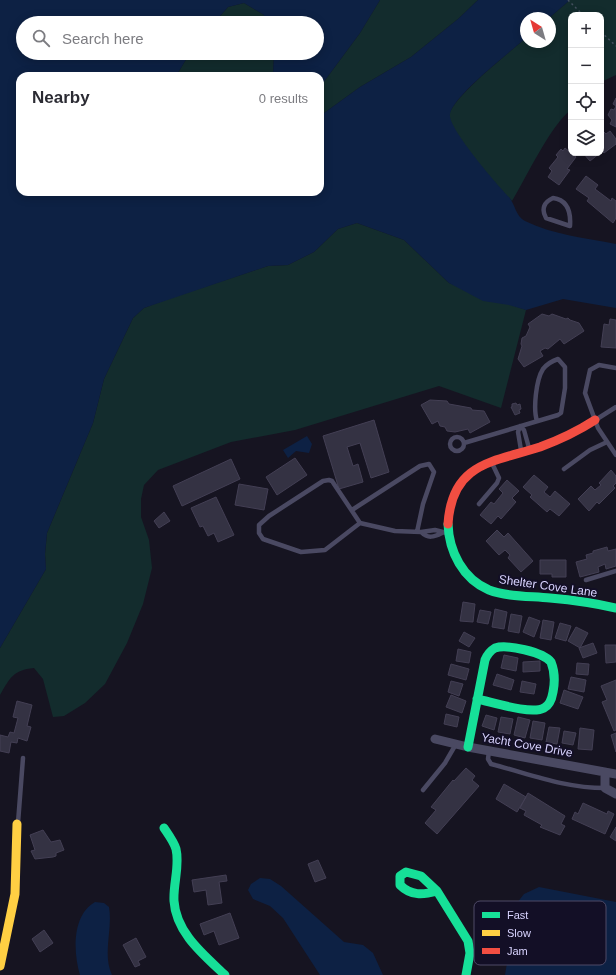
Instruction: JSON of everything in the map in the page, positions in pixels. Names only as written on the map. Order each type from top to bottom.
[{"type":"street","name":"Shelter Cove Lane","points":[[596,420],[573,434],[491,460],[473,471],[456,491],[445,533],[459,564],[467,574],[485,588],[500,592],[616,608]]},
{"type":"street","points":[[468,747],[477,699],[485,660],[488,653],[497,647],[503,647],[544,655],[550,659],[554,665],[555,671],[551,700],[547,706],[541,710],[534,711],[477,699]]},
{"type":"street","name":"Yacht Cove Drive","points":[[435,739],[468,747],[616,774]]},
{"type":"street","points":[[605,772],[604,788],[616,794]]},
{"type":"street","points":[[0,966],[14,894],[18,824]]},
{"type":"street","points":[[164,828],[176,848],[177,857],[174,902],[178,918],[185,933],[196,948],[225,975]]},
{"type":"street","points":[[436,891],[468,941],[470,953],[466,975]]},
{"type":"lane","points":[[553,198],[559,199],[565,203],[569,209],[570,226],[546,218],[543,208],[549,200],[553,198]]},
{"type":"lane","points":[[464,443],[537,421],[561,413],[565,388],[565,367],[558,359],[552,361],[542,370],[534,410],[537,421]]},
{"type":"lane","points":[[616,368],[599,365],[590,370],[585,393],[598,428],[616,455]]},
{"type":"lane","points":[[596,420],[616,407]]},
{"type":"lane","points":[[520,426],[518,432],[526,450]]},
{"type":"lane","points":[[520,426],[524,430],[526,450]]},
{"type":"lane","points":[[564,469],[590,450],[607,442]]},
{"type":"lane","points":[[479,504],[497,483],[499,478],[491,460]]},
{"type":"lane","points":[[352,510],[420,466],[428,464],[434,472],[423,504],[419,532]]},
{"type":"lane","points":[[360,523],[325,550],[315,551],[301,552],[263,539],[259,533],[259,525],[262,521],[323,480],[329,480],[332,481],[360,523],[395,531],[419,532],[435,530],[445,533]]},
{"type":"lane","points":[[586,580],[616,571]]},
{"type":"lane","points":[[423,790],[445,763],[456,744]]},
{"type":"lane","points":[[489,751],[488,759],[491,764],[556,784],[589,788],[604,788]]},
{"type":"lane","points":[[18,824],[23,758]]},
{"type":"path","points":[[568,0],[581,12]]},
{"type":"path","points":[[604,35],[616,46]]},
{"type":"green space","points":[[380,0],[478,0],[458,19],[411,57],[360,87],[324,113],[324,82],[360,33]]},
{"type":"green space","points":[[570,0],[616,0],[616,75],[604,81],[604,12],[568,12],[568,113],[555,127],[547,139],[512,201],[465,146],[451,123],[449,116],[452,108],[459,98],[520,43],[520,48],[556,48],[556,12]]},
{"type":"green space","points":[[244,3],[264,16],[220,16],[228,7]]},
{"type":"green space","points":[[186,60],[274,60],[273,72],[178,72]]},
{"type":"green space","points":[[357,223],[404,240],[449,283],[526,310],[501,408],[439,386],[295,430],[231,442],[158,470],[144,485],[141,499],[141,517],[149,540],[152,568],[143,604],[127,643],[105,684],[85,703],[64,716],[53,717],[43,679],[34,668],[21,671],[13,676],[0,695],[0,648],[46,569],[45,554],[47,533],[93,423],[104,379],[133,318],[144,308],[168,299],[268,266],[288,265],[314,252],[338,229]]},
{"type":"water","points":[[0,0],[380,0],[360,33],[324,82],[324,72],[273,72],[274,60],[324,60],[324,16],[264,16],[244,3],[228,7],[220,16],[16,16],[16,60],[186,60],[178,72],[16,72],[16,196],[324,196],[324,113],[360,87],[411,57],[458,19],[478,0],[570,0],[556,12],[520,12],[520,43],[471,86],[453,106],[450,114],[451,121],[464,143],[509,197],[522,219],[536,226],[558,233],[616,244],[616,308],[563,299],[526,310],[509,305],[483,301],[449,283],[404,240],[357,223],[338,229],[314,252],[288,265],[268,266],[144,308],[133,318],[104,379],[93,423],[47,533],[45,554],[46,569],[0,648]]},
{"type":"water","points":[[307,436],[312,444],[309,453],[296,451],[288,458],[283,450]]},
{"type":"water","points":[[260,878],[270,879],[281,886],[344,942],[363,945],[373,953],[383,975],[320,975],[283,918],[270,906],[253,899],[248,890],[251,884]]},
{"type":"water","points":[[539,887],[616,902],[616,975],[505,975],[507,965],[606,965],[606,901],[519,901],[524,894]]},
{"type":"water","points":[[95,902],[104,903],[109,907],[110,924],[108,958],[112,975],[80,975],[76,956],[76,935],[78,925],[87,908]]},
{"type":"building","points":[[616,98],[616,106],[613,104]]},
{"type":"building","points":[[616,106],[616,127],[610,124],[612,120],[608,115],[611,109],[614,110]]},
{"type":"building","points":[[610,131],[616,139],[616,144],[604,153],[604,132],[606,134]]},
{"type":"building","points":[[565,148],[568,150],[568,156],[576,157],[567,169],[570,170],[559,185],[548,177],[552,171],[549,168],[558,157],[556,155],[561,149],[563,151]]},
{"type":"building","points":[[586,156],[596,156],[590,161]]},
{"type":"building","points":[[586,176],[598,185],[595,189],[611,201],[612,198],[616,201],[616,218],[613,223],[587,201],[589,198],[576,189]]},
{"type":"building","points":[[542,314],[549,316],[552,314],[566,319],[568,318],[579,323],[584,331],[564,344],[560,339],[548,349],[545,348],[540,351],[543,356],[524,367],[518,359],[522,346],[522,338],[526,336],[530,327],[528,324]]},
{"type":"building","points":[[610,319],[616,320],[616,348],[601,347],[604,324],[609,325]]},
{"type":"building","points":[[430,400],[447,401],[449,404],[471,408],[472,410],[484,411],[490,422],[470,433],[468,429],[455,432],[447,431],[445,427],[440,426],[438,421],[432,424],[421,405]]},
{"type":"building","points":[[516,403],[517,405],[520,404],[521,409],[519,410],[520,413],[515,415],[511,407],[512,404]]},
{"type":"building","points":[[374,420],[389,472],[371,478],[360,443],[347,447],[353,466],[358,464],[363,482],[339,489],[323,436]]},
{"type":"building","points":[[295,458],[307,475],[277,495],[266,477]]},
{"type":"building","points":[[231,459],[240,479],[182,506],[173,486]]},
{"type":"building","points":[[611,470],[616,476],[616,483],[613,486],[615,488],[599,504],[597,502],[589,511],[578,499],[591,486],[595,490],[601,485],[599,483]]},
{"type":"building","points":[[534,475],[548,487],[544,492],[550,497],[555,491],[570,504],[559,516],[550,509],[547,512],[530,497],[532,495],[523,487]]},
{"type":"building","points":[[507,480],[519,491],[512,498],[516,502],[501,519],[498,516],[491,524],[480,515],[491,502],[494,504],[503,493],[499,489]]},
{"type":"building","points":[[239,484],[268,489],[264,510],[235,505]]},
{"type":"building","points":[[216,497],[234,535],[218,542],[214,533],[208,536],[203,526],[200,527],[191,508]]},
{"type":"building","points":[[164,512],[170,521],[159,528],[154,521]]},
{"type":"building","points":[[497,530],[504,537],[508,533],[533,561],[521,572],[508,558],[510,555],[505,550],[499,555],[486,541]]},
{"type":"building","points":[[607,547],[608,551],[616,549],[616,566],[606,569],[605,564],[598,567],[599,572],[580,577],[576,562],[587,559],[586,555],[593,553],[593,551]]},
{"type":"building","points":[[540,560],[566,560],[566,577],[552,577],[552,574],[540,574]]},
{"type":"building","points":[[463,602],[475,604],[473,622],[460,621]]},
{"type":"building","points":[[495,609],[507,612],[504,629],[492,627]]},
{"type":"building","points":[[480,610],[491,612],[488,624],[477,622]]},
{"type":"building","points":[[511,614],[522,616],[519,633],[508,631]]},
{"type":"building","points":[[529,617],[540,621],[534,637],[523,632]]},
{"type":"building","points":[[543,620],[554,622],[551,640],[540,638]]},
{"type":"building","points":[[560,623],[571,626],[566,641],[555,638]]},
{"type":"building","points":[[576,627],[588,633],[580,648],[568,641]]},
{"type":"building","points":[[464,632],[475,638],[469,647],[459,641]]},
{"type":"building","points":[[593,643],[597,653],[583,658],[579,648]]},
{"type":"building","points":[[605,645],[616,645],[616,662],[606,663]]},
{"type":"building","points":[[458,649],[471,652],[469,663],[456,661]]},
{"type":"building","points":[[504,655],[518,658],[516,671],[501,668]]},
{"type":"building","points":[[540,661],[540,671],[523,672],[523,662]]},
{"type":"building","points":[[577,663],[589,664],[588,675],[576,674]]},
{"type":"building","points":[[451,664],[469,669],[466,680],[448,675]]},
{"type":"building","points":[[497,674],[514,680],[511,690],[493,685]]},
{"type":"building","points":[[571,677],[586,680],[584,692],[568,689]]},
{"type":"building","points":[[616,680],[616,730],[614,731],[602,702],[607,700],[601,686]]},
{"type":"building","points":[[451,681],[463,684],[459,696],[448,692]]},
{"type":"building","points":[[522,681],[536,684],[534,694],[520,692]]},
{"type":"building","points":[[564,690],[583,697],[578,709],[560,703]]},
{"type":"building","points":[[451,695],[466,701],[462,713],[446,707]]},
{"type":"building","points":[[17,701],[32,705],[27,726],[31,727],[27,741],[18,738],[17,743],[11,742],[9,753],[0,751],[0,735],[8,737],[10,732],[14,733],[18,718],[13,717]]},
{"type":"building","points":[[446,714],[459,717],[457,727],[444,724]]},
{"type":"building","points":[[486,715],[497,718],[494,730],[482,726]]},
{"type":"building","points":[[501,717],[513,719],[510,734],[498,732]]},
{"type":"building","points":[[518,717],[530,720],[525,738],[514,735]]},
{"type":"building","points":[[533,721],[545,723],[542,740],[530,738]]},
{"type":"building","points":[[549,727],[560,728],[557,744],[546,742]]},
{"type":"building","points":[[580,728],[594,730],[592,750],[578,749]]},
{"type":"building","points":[[564,731],[576,733],[573,745],[562,743]]},
{"type":"building","points":[[616,733],[616,752],[611,735]]},
{"type":"building","points":[[466,768],[475,776],[472,780],[479,786],[437,834],[425,823],[436,810],[431,807],[453,780],[454,781]]},
{"type":"building","points":[[504,784],[526,797],[517,812],[496,799]]},
{"type":"building","points":[[528,793],[565,816],[561,824],[565,826],[560,835],[540,827],[542,825],[524,815],[526,811],[520,808]]},
{"type":"building","points":[[583,803],[607,814],[608,811],[614,814],[605,834],[572,819],[575,812],[578,814]]},
{"type":"building","points":[[616,827],[616,841],[610,837]]},
{"type":"building","points":[[43,830],[51,842],[60,840],[64,850],[56,853],[56,856],[53,857],[35,859],[31,851],[35,850],[30,835]]},
{"type":"building","points":[[318,860],[326,878],[315,882],[308,864]]},
{"type":"building","points":[[226,875],[227,881],[219,882],[222,903],[208,905],[206,890],[194,892],[192,880]]},
{"type":"building","points":[[230,913],[239,938],[219,945],[214,931],[204,935],[200,924]]},
{"type":"building","points":[[44,930],[53,943],[40,952],[32,939]]},
{"type":"building","points":[[136,938],[146,957],[138,961],[140,965],[135,967],[123,945]]},
{"type":"traffic: fast","points":[[448,524],[451,545],[459,563],[472,579],[489,590],[511,595],[543,597],[591,603],[616,608]]},
{"type":"traffic: fast","points":[[468,747],[485,660],[490,652],[495,648],[501,647],[516,648],[541,655],[551,662],[554,673],[554,688],[552,697],[548,705],[544,708],[538,710],[521,709],[501,705],[484,701],[477,699]]},
{"type":"traffic: fast","points":[[164,828],[176,849],[177,868],[174,901],[176,913],[180,923],[192,942],[208,960],[225,975]]},
{"type":"traffic: fast","points":[[437,891],[422,894],[408,891],[400,885],[400,876],[406,872],[421,876],[437,891],[468,941],[470,953],[466,975]]},
{"type":"traffic: slow","points":[[0,966],[15,894],[17,824]]},
{"type":"traffic: jam","points":[[448,524],[451,504],[458,488],[467,476],[478,468],[540,447],[575,432],[595,420]]}]
